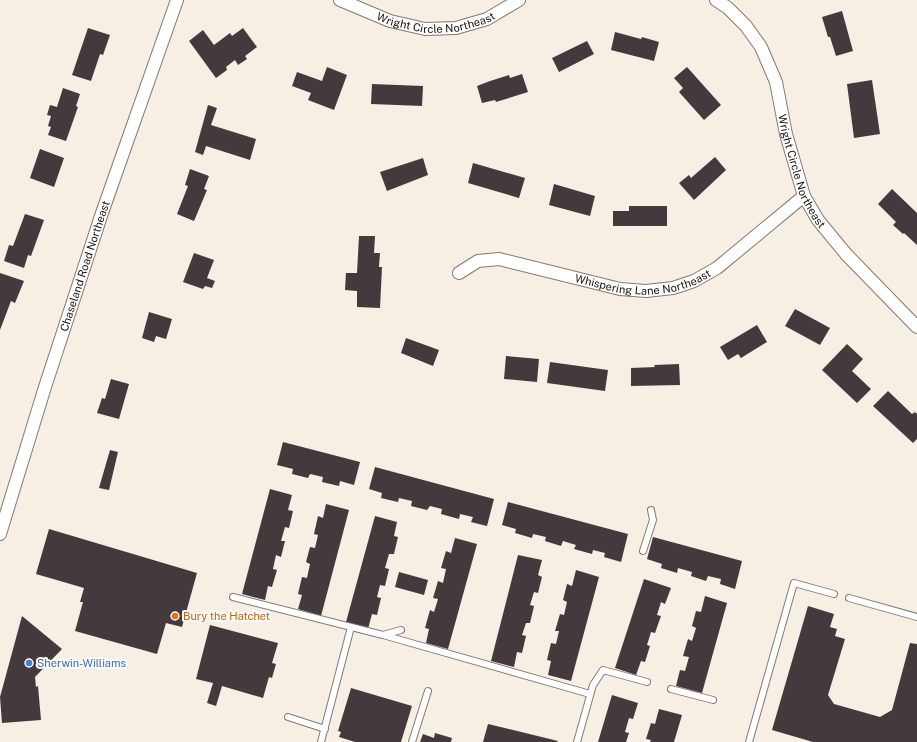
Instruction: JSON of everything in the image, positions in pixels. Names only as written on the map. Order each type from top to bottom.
[{"type":"street","name":"Chaseland Road Northeast","points":[[0,534],[45,387],[97,228],[177,0]]},
{"type":"street","name":"Wright Circle Northeast","points":[[345,2],[390,21],[425,29],[432,29],[456,28],[487,19],[519,0]]},
{"type":"street","name":"Wright Circle Northeast","points":[[716,0],[728,8],[746,26],[761,47],[776,82],[786,134],[804,196],[818,220],[846,254],[917,327]]},
{"type":"street","name":"Whispering Lane Northeast","points":[[458,273],[478,261],[499,259],[620,289],[646,292],[673,288],[694,281],[717,268],[804,196]]},
{"type":"lane","points":[[642,551],[653,520],[651,510]]},
{"type":"lane","points":[[749,742],[794,583],[834,594]]},
{"type":"lane","points":[[233,597],[383,635],[590,694]]},
{"type":"lane","points":[[849,598],[917,617]]},
{"type":"lane","points":[[321,742],[351,627]]},
{"type":"lane","points":[[383,635],[401,630]]},
{"type":"lane","points":[[577,742],[593,685],[603,670],[647,682]]},
{"type":"lane","points":[[671,689],[713,700]]},
{"type":"lane","points":[[412,742],[428,690]]},
{"type":"lane","points":[[288,717],[325,729]]},
{"type":"building","points":[[842,11],[853,51],[836,56],[822,17]]},
{"type":"building","points":[[88,28],[110,35],[103,55],[100,54],[91,81],[72,75]]},
{"type":"building","points":[[243,28],[257,47],[245,56],[247,59],[238,65],[235,60],[226,67],[227,70],[216,78],[189,41],[203,30],[214,45],[230,33],[232,36]]},
{"type":"building","points":[[615,32],[659,42],[654,61],[611,50]]},
{"type":"building","points":[[587,41],[594,54],[559,72],[552,58]]},
{"type":"building","points":[[327,67],[347,75],[334,110],[308,100],[311,93],[292,86],[297,72],[322,81]]},
{"type":"building","points":[[687,67],[721,105],[704,120],[679,92],[683,88],[674,78]]},
{"type":"building","points":[[522,74],[528,92],[496,102],[495,100],[482,103],[477,86],[509,75],[510,78]]},
{"type":"building","points":[[872,80],[880,134],[854,138],[847,84]]},
{"type":"building","points":[[372,84],[423,86],[422,106],[371,104]]},
{"type":"building","points":[[63,88],[80,94],[76,106],[78,107],[66,141],[48,135],[51,127],[48,126],[51,116],[47,115],[50,105],[57,107]]},
{"type":"building","points":[[208,105],[217,108],[211,125],[256,139],[250,160],[206,146],[203,155],[195,152]]},
{"type":"building","points":[[40,149],[64,158],[54,187],[30,178]]},
{"type":"building","points":[[715,157],[726,170],[694,200],[679,183],[689,175],[691,178]]},
{"type":"building","points":[[423,158],[428,175],[387,191],[380,172]]},
{"type":"building","points":[[473,163],[525,178],[519,198],[468,183]]},
{"type":"building","points":[[190,169],[209,176],[204,189],[207,190],[194,221],[177,214],[188,186],[185,185]]},
{"type":"building","points":[[554,184],[595,196],[590,216],[549,205]]},
{"type":"building","points":[[892,189],[917,213],[917,245],[893,225],[896,222],[878,204]]},
{"type":"building","points":[[629,206],[667,206],[667,226],[613,226],[613,211],[629,211]]},
{"type":"building","points":[[25,214],[44,220],[31,256],[28,255],[24,268],[4,261],[9,245],[13,246]]},
{"type":"building","points":[[359,236],[375,236],[374,253],[380,253],[379,267],[382,267],[380,308],[357,307],[357,291],[345,290],[346,273],[357,273]]},
{"type":"building","points":[[194,253],[214,260],[207,278],[215,281],[212,288],[205,286],[203,289],[183,282]]},
{"type":"building","points":[[0,273],[24,281],[15,303],[11,301],[0,330]]},
{"type":"building","points":[[795,309],[830,328],[820,345],[785,326]]},
{"type":"building","points":[[149,312],[172,319],[166,339],[156,336],[154,342],[142,338]]},
{"type":"building","points":[[757,325],[767,342],[741,358],[738,354],[728,360],[720,347]]},
{"type":"building","points":[[406,338],[439,350],[433,366],[401,353]]},
{"type":"building","points":[[847,344],[863,359],[852,371],[871,389],[857,403],[822,370]]},
{"type":"building","points":[[506,356],[539,359],[537,382],[504,379]]},
{"type":"building","points":[[550,362],[608,370],[605,391],[547,383]]},
{"type":"building","points":[[679,364],[680,385],[631,386],[631,368]]},
{"type":"building","points":[[111,379],[129,384],[119,419],[97,413],[102,398],[105,399]]},
{"type":"building","points":[[888,391],[912,414],[915,412],[917,414],[917,439],[913,443],[873,406]]},
{"type":"building","points":[[283,442],[360,462],[354,485],[340,481],[339,486],[322,482],[323,477],[310,474],[308,478],[292,474],[293,469],[277,465]]},
{"type":"building","points":[[110,450],[118,452],[109,490],[99,488]]},
{"type":"building","points":[[375,467],[494,499],[487,526],[471,522],[473,517],[460,514],[459,519],[441,514],[442,509],[430,506],[427,510],[411,506],[412,501],[399,498],[398,502],[381,498],[382,493],[369,489]]},
{"type":"building","points":[[270,489],[292,495],[288,510],[293,511],[289,528],[285,527],[281,541],[285,541],[281,557],[276,555],[273,569],[277,570],[272,587],[268,586],[265,600],[242,594]]},
{"type":"building","points":[[508,502],[628,534],[621,562],[604,557],[605,553],[593,550],[592,554],[574,549],[576,545],[563,541],[561,546],[545,541],[546,537],[533,534],[532,538],[515,533],[516,529],[502,525]]},
{"type":"building","points":[[326,504],[349,510],[321,616],[298,609],[302,595],[298,594],[302,577],[307,578],[310,564],[306,562],[310,547],[315,548],[318,535],[314,534],[318,516],[323,518]]},
{"type":"building","points":[[375,516],[397,522],[394,536],[398,537],[394,554],[389,554],[385,568],[389,569],[385,586],[380,585],[377,597],[381,598],[377,615],[372,614],[368,629],[346,622]]},
{"type":"building","points":[[49,529],[197,573],[182,627],[166,623],[157,654],[75,631],[83,602],[80,602],[84,588],[36,574]]},
{"type":"building","points":[[653,537],[742,561],[735,589],[720,584],[721,579],[708,576],[706,581],[691,576],[692,572],[678,568],[677,573],[661,568],[662,564],[647,559]]},
{"type":"building","points":[[455,538],[477,544],[448,649],[426,643],[429,629],[425,628],[430,610],[434,612],[438,599],[433,598],[438,581],[443,583],[446,569],[441,568],[446,551],[451,553]]},
{"type":"building","points":[[518,555],[542,560],[538,575],[542,577],[538,593],[534,592],[530,605],[534,606],[530,623],[526,623],[522,635],[526,636],[522,653],[517,652],[514,667],[491,661]]},
{"type":"building","points":[[576,570],[599,577],[571,681],[548,675],[551,661],[547,660],[551,643],[556,644],[559,631],[555,631],[560,614],[564,615],[567,602],[563,600],[567,584],[572,586]]},
{"type":"building","points":[[399,572],[428,580],[424,595],[395,587]]},
{"type":"building","points":[[644,579],[671,588],[665,604],[661,602],[657,615],[661,616],[655,633],[651,632],[647,645],[650,646],[645,662],[641,661],[636,675],[615,668]]},
{"type":"building","points":[[705,596],[727,603],[702,693],[676,686],[680,670],[685,671],[689,657],[683,656],[688,639],[692,641],[696,628],[692,626],[696,611],[701,612]]},
{"type":"building","points":[[808,606],[834,614],[830,627],[837,629],[835,636],[845,639],[828,695],[834,704],[880,717],[892,710],[910,643],[917,644],[917,742],[813,742],[772,730]]},
{"type":"building","name":"Sherwin-Williams","points":[[22,616],[62,649],[35,677],[36,687],[38,686],[41,720],[2,723],[0,697]]},
{"type":"building","points":[[210,625],[278,643],[272,663],[276,664],[272,678],[269,677],[263,698],[222,686],[216,706],[207,703],[213,683],[196,679]]},
{"type":"building","points":[[351,688],[412,706],[401,742],[355,742],[339,737],[341,732],[338,731]]},
{"type":"building","points":[[612,695],[638,703],[633,719],[629,718],[625,732],[629,733],[626,742],[598,742]]},
{"type":"building","points":[[659,709],[682,715],[674,742],[650,742],[651,740],[646,739],[651,723],[655,724]]},
{"type":"building","points":[[488,724],[558,741],[483,742]]},
{"type":"building","points":[[435,733],[452,738],[451,742],[420,742],[423,734],[434,738]]},
{"type":"place","name":"Bury the Hatchet","points":[[175,616]]},
{"type":"place","name":"Sherwin-Williams","points":[[29,663]]}]
